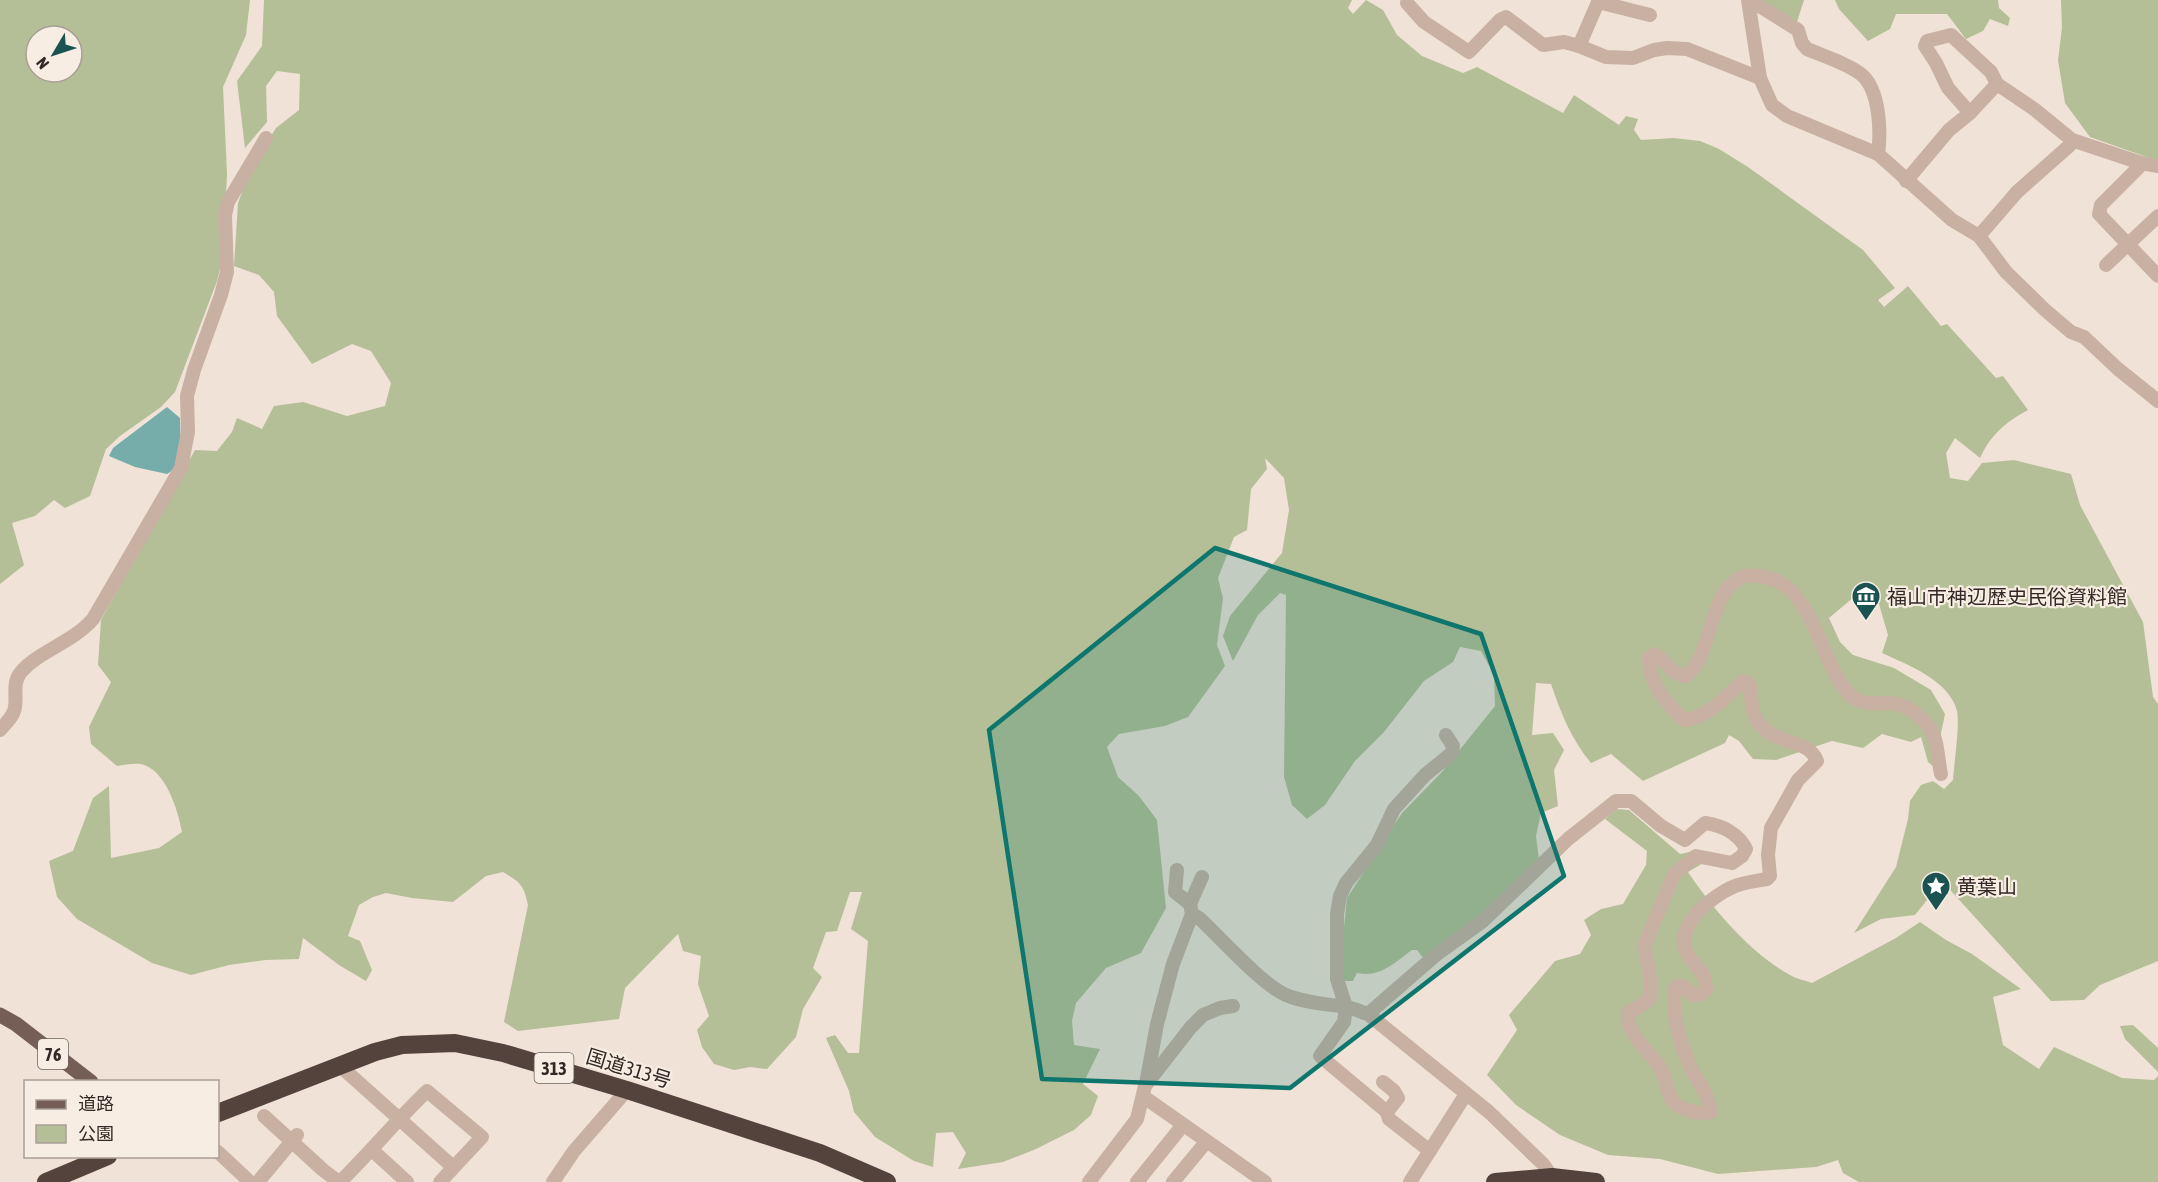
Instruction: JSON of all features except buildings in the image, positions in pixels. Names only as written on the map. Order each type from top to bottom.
[{"type":"highway","name":"国道313号","points":[[219,1113],[356,1058],[402,1045],[455,1043],[503,1053],[627,1090],[820,1153],[887,1182]]},
{"type":"highway","points":[[46,1182],[103,1158]]},
{"type":"highway","points":[[1495,1182],[1552,1177],[1596,1182]]},
{"type":"main road","name":"76","points":[[0,1015],[16,1024],[88,1080]]},
{"type":"street","points":[[1749,0],[1760,78],[1768,99],[1782,113],[1878,154],[1952,220],[1979,236],[2006,272],[2045,310],[2071,332],[2084,337],[2118,369],[2157,398]]},
{"type":"street","points":[[1749,0],[1798,30],[1802,43],[1807,49],[1859,72],[1868,81],[1876,105],[1881,135],[1878,154]]},
{"type":"street","points":[[1579,46],[1599,1],[1650,15]]},
{"type":"street","points":[[1407,3],[1424,22],[1469,52],[1500,20],[1506,17],[1543,45],[1564,42],[1605,57],[1633,58],[1653,50],[1686,49],[1760,78]]},
{"type":"street","points":[[1970,113],[1948,88],[1936,63],[1926,51],[1927,41],[1951,34],[1991,72],[1997,84],[2034,109],[2072,140],[2141,163],[2158,166]]},
{"type":"street","points":[[1906,181],[1949,130],[1970,113],[1997,84]]},
{"type":"street","points":[[0,730],[12,715],[15,707],[15,683],[20,673],[28,665],[83,630],[93,620],[181,468],[188,432],[187,396],[221,295],[226,272],[225,216],[228,202],[266,138]]},
{"type":"street","points":[[1979,236],[2017,192],[2069,146],[2072,140]]},
{"type":"street","points":[[2141,163],[2101,205],[2099,214],[2158,276]]},
{"type":"street","points":[[2106,265],[2158,216]]},
{"type":"street","points":[[1368,1014],[1437,954],[1483,921],[1568,839],[1616,801],[1631,801],[1661,826],[1685,840],[1705,824],[1714,824],[1731,832],[1743,842],[1746,849],[1742,856],[1732,863],[1696,856],[1674,874],[1645,944],[1645,957],[1652,991],[1649,999],[1628,1013],[1627,1021],[1662,1070],[1672,1101],[1680,1107],[1704,1114],[1711,1112],[1703,1086],[1690,1065],[1672,998],[1675,988],[1681,985],[1693,995],[1702,994],[1706,989],[1706,977],[1686,952],[1684,939],[1691,919],[1711,901],[1733,887],[1767,879],[1770,876],[1768,855],[1771,828],[1798,780],[1817,761],[1807,747],[1766,731],[1754,714],[1750,685],[1744,681],[1705,713],[1690,720],[1684,720],[1659,693],[1649,668],[1649,658],[1654,654],[1659,656],[1675,675],[1686,676],[1691,672],[1698,662],[1721,597],[1732,584],[1745,575],[1768,577],[1786,589],[1805,608],[1838,681],[1850,695],[1865,703],[1903,705],[1920,717],[1932,731],[1941,774]]},
{"type":"street","points":[[1430,1150],[1389,1119],[1387,1112],[1320,1056],[1344,1022],[1346,1007],[1337,979],[1337,914],[1340,896],[1346,883],[1373,851],[1394,809],[1425,775],[1452,753],[1453,746],[1446,735]]},
{"type":"street","points":[[1177,870],[1175,891],[1199,918],[1257,974],[1281,993],[1368,1014],[1489,1112],[1543,1164],[1552,1177]]},
{"type":"street","points":[[1089,1182],[1137,1119],[1145,1092],[1157,1024],[1173,964],[1202,877]]},
{"type":"street","points":[[1145,1092],[1191,1027],[1203,1015],[1220,1008],[1233,1006]]},
{"type":"street","points":[[339,1065],[453,1167]]},
{"type":"street","points":[[1383,1082],[1394,1091],[1398,1098],[1387,1112]]},
{"type":"street","points":[[553,1182],[574,1151],[627,1090]]},
{"type":"street","points":[[264,1116],[296,1137],[322,1170],[340,1182],[427,1091],[482,1137],[440,1182]]},
{"type":"street","points":[[1145,1092],[1183,1125],[1265,1182]]},
{"type":"street","points":[[1410,1182],[1466,1094]]},
{"type":"street","points":[[1137,1182],[1183,1125]]},
{"type":"street","points":[[258,1182],[296,1137]]},
{"type":"street","points":[[1173,1182],[1206,1142]]},
{"type":"street","points":[[372,1150],[407,1182]]},
{"type":"street","points":[[219,1153],[250,1182]]},
{"type":"highlighted area","points":[[1215,548],[1481,634],[1564,876],[1290,1088],[1042,1079],[989,730]]},
{"type":"green space","points":[[0,0],[250,0],[246,35],[223,87],[227,174],[223,257],[217,281],[175,392],[161,407],[120,436],[106,449],[90,496],[65,508],[54,500],[35,516],[12,523],[24,565],[0,584]]},
{"type":"green space","points":[[264,0],[1352,0],[1348,8],[1353,14],[1366,0],[1383,10],[1397,35],[1422,56],[1463,73],[1477,67],[1563,113],[1574,95],[1619,125],[1626,116],[1638,119],[1634,130],[1641,140],[1674,138],[1700,141],[1719,149],[1748,167],[1863,250],[1895,288],[1878,300],[1884,307],[1908,286],[1941,326],[1947,324],[1996,378],[2003,376],[2028,410],[2000,430],[1989,442],[1980,458],[1955,438],[1946,453],[1950,478],[1968,481],[1982,463],[2014,460],[2071,474],[2080,505],[2143,622],[2153,697],[2158,704],[2158,961],[2100,985],[2084,1000],[2051,1001],[1942,881],[1915,915],[1881,919],[1854,933],[1896,867],[1910,801],[1921,785],[1933,781],[1944,789],[1953,780],[1958,725],[1953,700],[1937,682],[1882,653],[1888,635],[1879,604],[1861,591],[1829,618],[1840,642],[1853,655],[1894,668],[1931,690],[1945,714],[1934,767],[1928,762],[1921,737],[1911,742],[1882,734],[1863,748],[1832,741],[1776,760],[1753,759],[1739,741],[1729,735],[1725,743],[1643,781],[1611,754],[1591,763],[1567,725],[1551,684],[1536,683],[1532,735],[1553,733],[1564,750],[1554,770],[1558,806],[1541,813],[1536,836],[1539,859],[1487,911],[1424,959],[1417,950],[1412,950],[1380,971],[1357,973],[1353,981],[1343,981],[1343,937],[1347,898],[1402,813],[1441,773],[1495,706],[1494,675],[1481,651],[1460,647],[1453,662],[1424,681],[1384,732],[1355,761],[1325,805],[1307,819],[1292,805],[1284,777],[1286,595],[1280,593],[1258,615],[1233,661],[1223,636],[1230,616],[1282,553],[1289,510],[1284,478],[1265,458],[1267,469],[1251,489],[1247,530],[1234,537],[1218,578],[1223,598],[1217,645],[1225,666],[1188,717],[1165,726],[1119,734],[1107,747],[1118,777],[1139,796],[1157,820],[1166,908],[1141,953],[1106,968],[1076,1003],[1072,1021],[1074,1045],[1100,1049],[1083,1084],[1098,1096],[1091,1115],[1074,1130],[1036,1149],[1003,1162],[958,1169],[966,1153],[953,1132],[936,1133],[933,1167],[914,1161],[875,1137],[854,1112],[849,1091],[826,1038],[835,1035],[848,1053],[859,1053],[868,941],[851,929],[862,892],[850,892],[837,931],[826,932],[813,968],[822,977],[803,1009],[796,1037],[767,1069],[750,1067],[734,1070],[714,1064],[702,1047],[697,1030],[709,1016],[698,984],[701,956],[683,951],[678,934],[625,988],[619,1019],[518,1031],[504,1022],[528,905],[520,885],[503,872],[486,876],[453,902],[386,893],[359,905],[348,936],[360,941],[372,970],[366,981],[339,965],[303,938],[299,959],[266,960],[229,965],[191,975],[152,963],[77,919],[57,897],[49,861],[73,851],[93,798],[109,786],[111,858],[159,848],[182,832],[174,802],[164,782],[157,774],[141,764],[117,766],[91,744],[89,727],[111,682],[98,665],[101,620],[195,450],[217,451],[232,432],[237,418],[262,429],[274,406],[303,402],[347,416],[385,406],[391,383],[371,351],[352,344],[312,364],[277,316],[274,292],[259,275],[234,266],[238,203],[250,170],[276,128],[299,110],[300,74],[277,71],[266,86],[267,122],[245,148],[237,81],[262,46]]},
{"type":"green space","points":[[1759,0],[1804,0],[1797,22]]},
{"type":"green space","points":[[1835,0],[1998,0],[1999,8],[2010,18],[2008,26],[1990,19],[1983,31],[1966,39],[1947,14],[1896,14],[1890,29],[1868,41],[1839,9]]},
{"type":"green space","points":[[2061,0],[2158,0],[2158,161],[2090,137],[2065,103],[2058,60],[2062,28]]},
{"type":"green space","points":[[1616,809],[1629,810],[1680,854],[1694,851],[1717,855],[1688,872],[1733,929],[1761,955],[1792,976],[1812,983],[1896,938],[1920,922],[1972,954],[2021,989],[1993,997],[2003,1045],[2039,1069],[2054,1047],[2122,1078],[2154,1080],[2158,1076],[2158,1182],[1859,1182],[1843,1173],[1838,1160],[1816,1167],[1718,1174],[1660,1159],[1608,1155],[1560,1135],[1516,1105],[1487,1075],[1517,1030],[1509,1015],[1555,961],[1580,954],[1591,935],[1584,920],[1601,909],[1623,904],[1646,865],[1647,851],[1605,819]]},
{"type":"green space","points":[[2133,1025],[2158,1048],[2158,1072],[2125,1039],[2120,1026]]},
{"type":"water","points":[[167,407],[180,418],[179,457],[173,469],[167,474],[135,467],[109,456],[113,448]]},
{"type":"place","name":"福山市神辺歴史民俗資料館","points":[[1866,622]]},
{"type":"place","name":"黄葉山","points":[[1936,912]]}]
